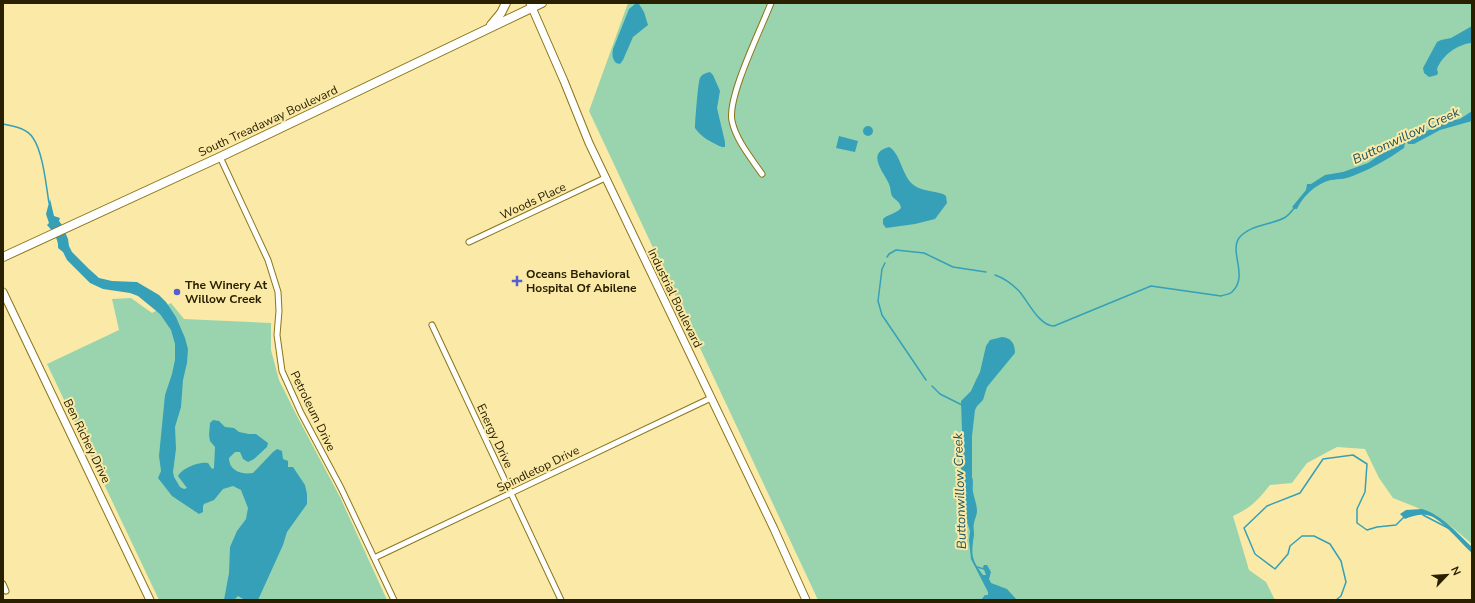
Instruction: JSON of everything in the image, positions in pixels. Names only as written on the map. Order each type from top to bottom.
[{"type":"main road","points":[[488,28],[501,14],[506,3]]},
{"type":"main road","name":"South Treadaway Boulevard","points":[[3,257],[220,157],[488,28],[531,5],[542,3]]},
{"type":"main road","name":"Industrial Boulevard","points":[[531,5],[605,178],[712,398],[806,600]]},
{"type":"main road","name":"Ben Richey Drive","points":[[3,292],[150,600]]},
{"type":"street","points":[[762,174],[736,132],[730,113],[732,101],[771,3]]},
{"type":"street","name":"Petroleum Drive","points":[[220,157],[274,276],[278,292],[279,311],[277,335],[282,371],[301,413],[341,488],[394,600]]},
{"type":"street","name":"Woods Place","points":[[469,242],[605,178]]},
{"type":"street","name":"Energy Drive","points":[[432,325],[561,600]]},
{"type":"street","name":"Spindletop Drive","points":[[374,558],[712,398]]},
{"type":"street","points":[[3,584],[6,591]]},
{"type":"green space","points":[[628,3],[1472,3],[1472,544],[1452,527],[1418,508],[1393,498],[1379,478],[1365,449],[1337,447],[1307,463],[1292,483],[1270,485],[1254,503],[1245,510],[1233,516],[1249,570],[1266,582],[1275,600],[818,600],[589,111]]},
{"type":"green space","points":[[131,298],[152,313],[171,303],[184,319],[271,323],[271,350],[279,380],[340,497],[387,600],[159,600],[47,364],[119,330],[112,299]]},
{"type":"water","points":[[635,4],[639,4],[644,12],[648,25],[633,37],[623,60],[620,64],[616,63],[612,53],[613,49],[629,9]]},
{"type":"water","points":[[1472,26],[1472,43],[1456,48],[1446,55],[1439,64],[1437,75],[1429,77],[1424,73],[1423,68],[1437,42],[1451,38]]},
{"type":"water","points":[[710,72],[713,75],[720,91],[717,108],[725,147],[722,147],[707,139],[695,128],[699,81],[702,76]]},
{"type":"water","points":[[1472,111],[1472,121],[1440,130],[1414,144],[1408,144],[1407,142],[1415,135],[1425,132],[1445,122],[1460,119]]},
{"type":"water","points":[[868,126],[873,131],[868,136],[863,131]]},
{"type":"water","points":[[839,136],[858,141],[855,152],[836,148]]},
{"type":"water","points":[[1403,142],[1405,143],[1404,148],[1386,160],[1352,176],[1343,179],[1331,180],[1321,184],[1307,195],[1297,209],[1292,207],[1306,190],[1307,184],[1311,184],[1325,175],[1343,172],[1368,163],[1384,152]]},
{"type":"water","points":[[889,147],[896,154],[907,177],[915,186],[946,196],[947,203],[935,219],[915,224],[886,228],[883,224],[883,219],[897,212],[901,208],[899,202],[892,196],[889,184],[880,168],[877,158],[878,153]]},
{"type":"water","points":[[50,199],[54,216],[60,218],[59,221],[68,239],[72,252],[89,269],[99,278],[112,281],[137,282],[159,295],[166,302],[176,317],[188,349],[187,363],[183,380],[181,407],[175,427],[176,449],[173,472],[174,477],[180,487],[184,489],[187,488],[178,476],[183,470],[196,464],[205,463],[208,463],[212,469],[214,468],[215,447],[210,441],[209,435],[210,423],[213,420],[219,421],[225,427],[234,428],[239,432],[256,434],[268,443],[267,447],[254,459],[248,462],[243,459],[240,452],[235,452],[229,458],[231,466],[234,469],[241,473],[253,473],[277,449],[282,451],[283,459],[288,461],[288,467],[293,467],[305,485],[307,504],[287,532],[283,545],[258,600],[245,600],[238,596],[234,600],[224,600],[229,573],[230,547],[237,531],[246,519],[248,508],[241,490],[233,486],[223,489],[214,500],[204,504],[203,512],[199,514],[172,496],[158,478],[161,471],[159,456],[165,395],[175,360],[175,344],[171,330],[160,314],[138,296],[130,293],[103,289],[90,283],[67,260],[63,252],[58,248],[58,242],[47,225],[49,223],[46,214]]},
{"type":"water","points":[[1002,337],[1012,342],[1015,353],[987,387],[983,400],[975,410],[972,436],[972,477],[977,514],[974,524],[972,552],[974,561],[983,575],[986,575],[983,567],[984,565],[987,565],[991,572],[989,579],[991,583],[1007,589],[1017,600],[981,600],[985,595],[988,595],[988,592],[971,559],[969,540],[970,531],[965,509],[960,455],[962,431],[961,401],[971,391],[980,372],[986,346],[990,340]]},
{"type":"water","points":[[1422,509],[1443,520],[1449,525],[1472,547],[1472,553],[1433,517],[1421,515],[1405,519],[1400,514],[1406,510]]},
{"type":"waterway","name":"Buttonwillow Creek","points":[[3,124],[24,130],[33,138],[42,160],[49,203]]},
{"type":"waterway","name":"Buttonwillow Creek","points":[[995,275],[1014,286],[1043,322],[1054,326],[1151,286],[1221,296],[1231,293],[1237,286],[1239,272],[1236,251],[1239,238],[1248,230],[1284,218],[1295,207]]},
{"type":"waterway","name":"Buttonwillow Creek","points":[[887,257],[896,250],[924,253],[953,267],[986,272]]},
{"type":"waterway","name":"Buttonwillow Creek","points":[[885,263],[882,269],[878,301],[882,315],[926,380]]},
{"type":"waterway","name":"Buttonwillow Creek","points":[[932,386],[940,394],[962,405]]},
{"type":"waterway","points":[[1336,600],[1341,596],[1346,582],[1341,561],[1330,544],[1314,536],[1302,536],[1290,546],[1288,554],[1275,569],[1255,554],[1244,528],[1267,506],[1300,493],[1323,459],[1353,455],[1367,464],[1365,492],[1357,509],[1357,523],[1367,530],[1377,527],[1396,525],[1404,517]]},
{"type":"waterway","points":[[1423,515],[1448,528]]},
{"type":"waterway","name":"Buttonwillow Creek","points":[[977,567],[984,569]]},
{"type":"place","name":"Oceans Behavioral Hospital Of Abilene","points":[[517,281]]},
{"type":"place","name":"The Winery At Willow Creek","points":[[177,292]]}]
